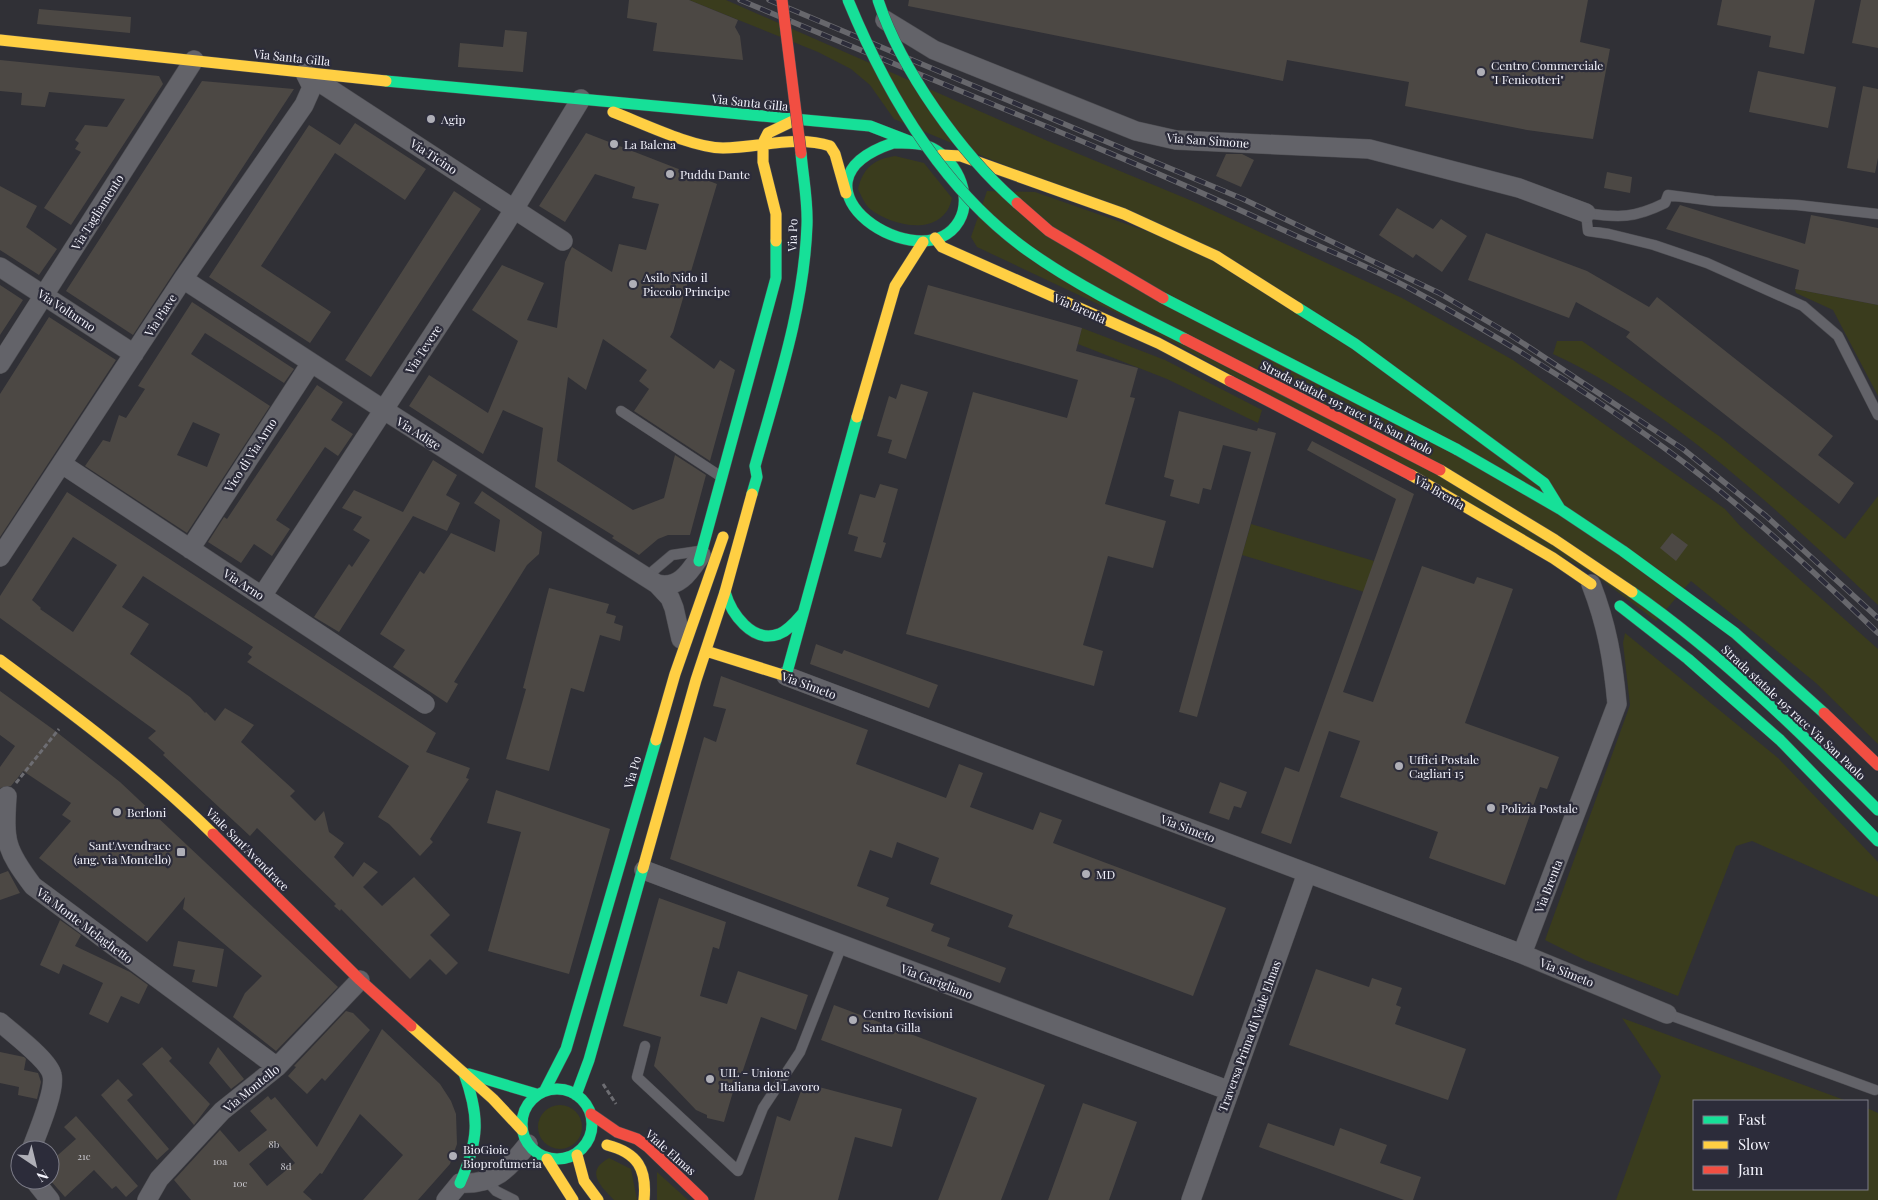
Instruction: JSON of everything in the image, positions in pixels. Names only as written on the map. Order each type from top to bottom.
[{"type":"main road","name":"Via Po","points":[[576,1095],[725,592],[757,477],[755,466],[798,305],[804,273],[808,223],[782,0]]},
{"type":"main road","name":"Strada statale 195 racc Via San Paolo","points":[[848,0],[880,74],[899,107],[924,142],[979,208],[1013,238],[1092,291],[1440,470],[1528,521],[1666,617],[1721,662],[1772,707],[1878,810]]},
{"type":"main road","name":"Strada statale 195 racc Via San Paolo","points":[[878,0],[887,27],[939,116],[969,154],[1009,196],[1049,231],[1170,302],[1456,449],[1560,509],[1623,551],[1734,633],[1835,722],[1878,765]]},
{"type":"main road","name":"Via Santa Gilla","points":[[0,40],[304,73],[870,126],[914,143]]},
{"type":"main road","name":"Via Santa Gilla","points":[[581,100],[708,145],[733,148],[763,143],[818,142],[830,146],[836,154],[846,193]]},
{"type":"main road","points":[[676,671],[681,639],[701,553],[776,278],[778,232],[772,194],[763,162],[763,143],[768,133],[795,120]]},
{"type":"main road","points":[[892,143],[914,143],[929,147],[941,155],[958,173],[963,185],[966,205],[962,217],[953,229],[935,238],[923,242],[902,240],[875,229],[864,221],[846,193],[850,171],[860,157],[873,147],[892,143]]},
{"type":"main road","points":[[708,145],[734,159]]},
{"type":"main road","points":[[941,155],[961,156],[1124,214],[1216,256],[1355,344],[1450,412],[1544,483],[1560,509]]},
{"type":"main road","points":[[756,172],[772,194]]},
{"type":"main road","points":[[875,229],[883,245]]},
{"type":"main road","name":"Via Brenta","points":[[935,238],[942,247],[1158,343],[1413,476],[1553,558],[1591,584]]},
{"type":"main road","points":[[786,676],[895,286],[923,242]]},
{"type":"main road","points":[[892,270],[895,286]]},
{"type":"main road","name":"Via Po","points":[[740,492],[747,474],[755,466]]},
{"type":"main road","name":"Via Po","points":[[541,1092],[566,1049],[676,671],[727,528]]},
{"type":"main road","points":[[1591,584],[1688,659],[1773,734],[1878,841]]},
{"type":"main road","points":[[725,592],[732,613],[742,624],[768,635],[778,634],[792,625],[803,613]]},
{"type":"main road","points":[[750,628],[773,653],[786,676]]},
{"type":"main road","name":"Via Simeto","points":[[706,651],[786,676]]},
{"type":"main road","name":"Viale Sant'Avendrace","points":[[0,660],[72,713],[194,815],[360,980],[463,1072],[525,1137]]},
{"type":"main road","points":[[460,1183],[475,1151],[478,1132],[475,1106],[463,1072]]},
{"type":"main road","name":"Viale Sant'Avendrace","points":[[463,1072],[541,1092]]},
{"type":"main road","points":[[547,1159],[560,1161],[576,1155],[586,1147],[593,1127],[591,1114],[576,1095],[556,1088],[541,1092],[528,1103],[523,1115],[525,1137],[547,1159],[574,1200]]},
{"type":"main road","name":"Viale Elmas","points":[[591,1114],[617,1132],[637,1139],[648,1147],[703,1200]]},
{"type":"main road","points":[[586,1147],[615,1146],[630,1155],[642,1168],[646,1182],[644,1200]]},
{"type":"main road","points":[[576,1155],[584,1181],[598,1200]]},
{"type":"street","name":"Via San Simone","points":[[852,0],[934,50],[1136,131],[1176,140],[1369,149],[1519,188],[1586,213]]},
{"type":"street","name":"Via Tagliamento","points":[[0,364],[194,60]]},
{"type":"street","name":"Via Ticino","points":[[304,73],[562,241]]},
{"type":"street","name":"Via Piave","points":[[0,557],[183,279],[304,104],[312,87],[304,73]]},
{"type":"street","name":"Via Tevere","points":[[262,596],[515,209],[581,100]]},
{"type":"street","name":"Via Volturno","points":[[0,267],[134,354]]},
{"type":"street","name":"Via Adige","points":[[183,279],[384,410],[652,580],[670,598],[681,639]]},
{"type":"street","name":"Vico di Via Arno","points":[[190,548],[312,363]]},
{"type":"street","name":"Via Arno","points":[[62,464],[425,704]]},
{"type":"street","points":[[652,580],[670,586],[678,582],[688,574],[701,553]]},
{"type":"street","name":"Via Brenta","points":[[1522,954],[1617,704],[1613,661],[1604,616],[1591,584]]},
{"type":"street","name":"Via Simeto","points":[[786,676],[1522,954],[1667,1014]]},
{"type":"street","name":"Via Monte Melaghetto","points":[[6,796],[4,831],[12,859],[33,886],[277,1067]]},
{"type":"street","name":"Via Garigliano","points":[[644,870],[1230,1091]]},
{"type":"street","name":"Traversa Prima di Viale Elmas","points":[[1191,1200],[1307,873]]},
{"type":"street","name":"Via Montello","points":[[147,1200],[158,1179],[222,1111],[277,1067],[360,980]]},
{"type":"street","points":[[0,1022],[47,1064],[53,1075],[49,1098],[34,1140]]},
{"type":"street","points":[[446,1200],[460,1183],[474,1184],[487,1181],[511,1165],[525,1137]]},
{"type":"street","points":[[42,1190],[50,1200]]},
{"type":"lane","points":[[1878,214],[1797,205],[1714,202],[1668,195],[1666,203],[1642,214],[1616,218],[1586,213],[1588,231],[1609,234],[1654,246],[1707,263],[1803,306],[1838,336],[1878,415]]},
{"type":"lane","points":[[621,410],[722,478]]},
{"type":"lane","points":[[652,580],[672,555],[701,553]]},
{"type":"lane","points":[[645,1046],[637,1077],[738,1171],[763,1108],[800,1052],[842,945]]},
{"type":"lane","points":[[1667,1014],[1875,1090]]},
{"type":"lane","points":[[487,1181],[496,1191],[514,1200]]},
{"type":"path","points":[[6,796],[72,713]]},
{"type":"green space","points":[[689,0],[726,0],[1050,142],[1197,203],[1402,298],[1513,360],[1725,509],[1741,527],[1878,649],[1878,744],[1816,683],[1691,581],[1656,621],[1594,574],[1134,321],[977,247],[971,237],[987,191],[1035,192],[1246,266],[894,119],[870,85],[851,69],[818,52]]},
{"type":"green space","points":[[895,156],[924,163],[952,198],[947,210],[939,219],[929,224],[905,224],[880,216],[866,205],[858,189],[863,175],[875,162]]},
{"type":"green space","points":[[1795,289],[1878,305],[1878,396],[1833,310],[1796,293]]},
{"type":"green space","points":[[1082,328],[1165,360],[1262,410],[1258,423],[1167,379],[1078,344]]},
{"type":"green space","points":[[1557,341],[1582,341],[1719,436],[1845,539],[1878,496],[1878,605],[1765,501],[1683,434],[1641,404],[1597,377],[1553,354]]},
{"type":"green space","points":[[1251,524],[1374,561],[1364,592],[1242,555]]},
{"type":"green space","points":[[1625,633],[1778,758],[1878,862],[1878,897],[1752,841],[1736,846],[1678,996],[1585,960],[1545,940],[1630,705],[1623,643]]},
{"type":"green space","points":[[1622,1018],[1844,1100],[1693,1100],[1693,1190],[1868,1190],[1868,1108],[1878,1113],[1878,1200],[1616,1200],[1661,1076]]},
{"type":"green space","points":[[560,1105],[572,1109],[578,1115],[582,1127],[578,1139],[572,1145],[560,1149],[548,1145],[542,1139],[538,1127],[542,1115],[548,1109]]},
{"type":"green space","points":[[609,1158],[631,1169],[637,1200],[614,1200],[600,1184],[596,1174],[597,1168]]},
{"type":"green space","points":[[657,1172],[688,1200],[657,1200]]},
{"type":"building","points":[[629,0],[689,0],[738,20],[735,27],[740,36],[743,60],[653,51],[657,23],[627,18]]},
{"type":"building","name":"Centro Commerciale \"I Fenicotteri\"","points":[[909,0],[1588,0],[1580,42],[1610,49],[1593,139],[1527,130],[1405,106],[1409,82],[1287,60],[1283,81],[908,6]]},
{"type":"building","points":[[1722,0],[1815,0],[1804,54],[1769,47],[1771,36],[1717,25]]},
{"type":"building","points":[[1861,0],[1878,0],[1878,48],[1852,43]]},
{"type":"building","points":[[39,9],[131,17],[130,33],[37,24]]},
{"type":"building","points":[[505,30],[527,32],[523,72],[458,67],[460,43],[503,47]]},
{"type":"building","points":[[0,60],[159,76],[163,84],[71,225],[44,208],[81,152],[75,149],[79,143],[75,140],[85,125],[107,127],[125,99],[49,92],[45,107],[21,105],[22,93],[0,91]]},
{"type":"building","points":[[1758,71],[1836,87],[1828,128],[1749,112]]},
{"type":"building","points":[[202,81],[294,89],[133,335],[66,291]]},
{"type":"building","points":[[1863,86],[1878,89],[1878,158],[1875,173],[1847,168]]},
{"type":"building","points":[[355,123],[426,169],[405,200],[335,153],[261,266],[331,312],[310,343],[209,277],[309,125],[340,145]]},
{"type":"building","points":[[586,133],[717,184],[670,337],[714,369],[720,360],[735,370],[710,461],[634,411],[649,389],[639,381],[647,370],[603,339],[586,390],[568,377],[557,461],[633,510],[664,498],[675,455],[706,475],[690,535],[668,535],[658,539],[639,555],[612,538],[614,536],[535,487],[543,428],[503,410],[483,454],[409,406],[429,375],[488,413],[518,341],[472,310],[502,265],[544,283],[527,320],[557,328],[565,262],[572,247],[612,272],[619,244],[646,250],[659,204],[632,198],[635,187],[595,174],[565,222],[539,206]]},
{"type":"building","points":[[1226,154],[1242,154],[1254,160],[1241,187],[1216,176]]},
{"type":"building","points":[[1607,172],[1632,177],[1630,193],[1604,188]]},
{"type":"building","points":[[0,186],[37,206],[26,227],[57,249],[39,275],[0,250]]},
{"type":"building","points":[[454,191],[481,209],[371,377],[345,360]]},
{"type":"building","points":[[1680,205],[1805,244],[1811,215],[1878,228],[1878,305],[1795,289],[1799,270],[1666,229]]},
{"type":"building","points":[[1397,208],[1433,229],[1441,219],[1467,236],[1442,272],[1416,254],[1413,258],[1379,235]]},
{"type":"building","points":[[1486,233],[1587,271],[1649,307],[1657,297],[1833,436],[1818,455],[1854,483],[1839,504],[1626,337],[1630,332],[1576,302],[1569,318],[1468,280]]},
{"type":"building","points":[[0,285],[23,300],[0,335]]},
{"type":"building","points":[[928,285],[1082,328],[1076,351],[1138,368],[1130,397],[1135,398],[1105,504],[1166,521],[1153,568],[1108,556],[1083,645],[1103,651],[1094,686],[906,634],[973,392],[1067,418],[1078,380],[914,334]]},
{"type":"building","points":[[192,302],[294,369],[284,383],[205,333],[191,354],[270,406],[187,533],[85,466],[103,440],[110,442],[119,415],[126,418],[145,389],[138,386]],"holes":[[[193,422],[220,434],[207,467],[177,455]]]},
{"type":"building","points":[[49,317],[116,360],[0,537],[0,394]]},
{"type":"building","points":[[901,384],[928,392],[906,459],[888,453],[892,440],[877,436],[889,396],[896,399]]},
{"type":"building","points":[[317,385],[343,402],[331,420],[353,434],[338,456],[325,447],[276,520],[290,529],[272,556],[254,544],[241,563],[208,542],[224,517],[227,519]]},
{"type":"building","points":[[1179,411],[1257,431],[1258,428],[1276,433],[1197,717],[1179,712],[1251,452],[1223,445],[1211,490],[1203,488],[1199,504],[1170,496],[1174,480],[1164,477]]},
{"type":"building","points":[[1312,441],[1414,494],[1343,692],[1373,702],[1422,566],[1474,584],[1477,577],[1513,589],[1465,723],[1559,757],[1547,789],[1540,787],[1505,885],[1429,858],[1438,832],[1340,797],[1360,741],[1329,731],[1291,844],[1261,833],[1285,767],[1299,772],[1396,499],[1307,450]]},
{"type":"building","points":[[433,460],[457,475],[446,495],[460,503],[447,531],[413,516],[339,632],[314,617],[349,564],[352,567],[370,540],[353,530],[362,517],[342,508],[354,490],[403,512]]},
{"type":"building","points":[[880,484],[898,489],[883,542],[886,543],[881,558],[854,551],[858,537],[848,534],[860,494],[875,498]]},
{"type":"building","points":[[482,491],[542,532],[539,554],[527,565],[454,682],[458,684],[447,703],[393,667],[405,650],[380,634],[420,571],[424,574],[451,533],[495,552],[500,520],[474,503]]},
{"type":"building","points":[[67,492],[436,733],[426,752],[470,768],[466,778],[469,779],[430,839],[433,842],[420,856],[389,824],[378,817],[409,766],[247,662],[252,657],[248,654],[253,647],[143,576],[122,607],[149,624],[130,654],[190,697],[215,721],[225,708],[254,725],[241,742],[295,791],[290,796],[315,821],[324,811],[329,832],[344,843],[334,857],[353,877],[364,862],[378,872],[363,887],[382,906],[414,877],[450,915],[430,935],[458,963],[446,975],[430,959],[410,979],[257,828],[250,836],[163,755],[165,753],[148,738],[156,731],[0,618],[0,596]],"holes":[[[73,537],[117,565],[73,632],[40,609],[32,600]]]},
{"type":"building","points":[[1672,533],[1688,545],[1676,561],[1660,548]]},
{"type":"building","points":[[549,588],[609,604],[606,613],[616,616],[614,623],[623,626],[620,641],[600,635],[584,692],[571,688],[549,771],[506,759],[526,689],[523,688]]},
{"type":"building","points":[[816,644],[842,654],[844,650],[938,685],[929,708],[810,664]]},
{"type":"building","points":[[721,676],[868,730],[856,764],[946,798],[959,764],[983,773],[970,807],[1033,830],[1040,812],[1062,820],[1053,843],[1226,908],[1193,996],[1008,927],[1013,915],[930,884],[939,858],[897,842],[892,858],[870,850],[857,886],[889,898],[886,906],[934,924],[931,931],[950,938],[947,946],[1006,968],[1000,983],[670,859],[704,737],[716,742],[726,709],[713,706]]},
{"type":"building","points":[[0,691],[54,730],[120,782],[338,987],[276,1051],[233,1017],[245,993],[262,976],[183,909],[185,897],[147,942],[39,858],[71,821],[62,815],[71,803],[23,771],[11,786],[0,788],[0,767],[15,746],[0,735]]},
{"type":"building","points":[[1220,782],[1247,792],[1241,808],[1234,806],[1229,820],[1209,813]]},
{"type":"building","points":[[496,790],[610,829],[569,974],[488,951],[521,832],[487,823]]},
{"type":"building","points":[[8,871],[20,893],[0,900],[0,874]]},
{"type":"building","points":[[659,898],[726,922],[719,949],[713,947],[700,996],[727,1004],[738,971],[808,995],[796,1030],[761,1017],[741,1076],[738,1075],[724,1122],[707,1118],[707,1115],[696,1110],[654,1066],[661,1037],[623,1026]]},
{"type":"building","points":[[60,920],[81,935],[75,946],[130,972],[148,985],[139,1004],[121,996],[108,1023],[89,1014],[103,983],[63,964],[59,974],[40,965]]},
{"type":"building","points":[[178,941],[224,949],[217,987],[192,982],[195,970],[173,966]]},
{"type":"building","points":[[1316,969],[1369,987],[1372,978],[1402,988],[1396,1005],[1401,1007],[1395,1024],[1466,1049],[1448,1100],[1289,1045]]},
{"type":"building","points":[[834,1005],[1045,1085],[1001,1200],[938,1200],[977,1098],[821,1040]]},
{"type":"building","points":[[346,1011],[353,1013],[370,1030],[325,1081],[322,1078],[307,1094],[288,1076],[296,1067],[294,1066]]},
{"type":"building","points":[[382,1029],[440,1084],[451,1101],[456,1114],[457,1144],[450,1164],[418,1200],[363,1200],[403,1155],[360,1114],[322,1174],[320,1173],[303,1192],[312,1200],[191,1200],[174,1180],[220,1130],[239,1152],[267,1130],[250,1111],[268,1096],[271,1100],[275,1097],[317,1147]],"holes":[[[276,1141],[295,1163],[267,1186],[249,1164]]]},
{"type":"building","points":[[162,1047],[172,1058],[169,1061],[210,1104],[194,1125],[142,1064]]},
{"type":"building","points":[[218,1047],[244,1079],[231,1089],[209,1063]]},
{"type":"building","points":[[0,1052],[24,1057],[26,1059],[24,1070],[38,1073],[41,1082],[37,1099],[18,1095],[19,1087],[0,1083]]},
{"type":"building","points":[[118,1079],[133,1095],[127,1100],[169,1149],[157,1160],[101,1095]]},
{"type":"building","points":[[804,1083],[902,1109],[892,1147],[855,1137],[838,1200],[754,1200],[777,1116],[790,1121]]},
{"type":"building","points":[[1083,1103],[1137,1122],[1109,1200],[1048,1200]]},
{"type":"building","points":[[76,1116],[138,1186],[126,1197],[116,1186],[112,1189],[94,1170],[65,1197],[59,1190],[60,1153],[76,1139],[64,1127]]},
{"type":"building","points":[[1268,1123],[1334,1146],[1340,1128],[1387,1145],[1380,1163],[1421,1177],[1413,1200],[1404,1200],[1259,1147]]},
{"type":"railway","points":[[740,0],[1214,198],[1367,267],[1450,311],[1513,347],[1574,386],[1692,468],[1827,584],[1878,633]]},
{"type":"railway","points":[[769,0],[1243,199],[1439,293],[1509,334],[1683,449],[1766,516],[1878,618]]},
{"type":"traffic: fast","points":[[848,0],[863,36],[899,105],[943,169],[969,199],[997,226],[1046,263],[1104,298],[1185,339]]},
{"type":"traffic: fast","points":[[878,0],[888,27],[902,54],[917,82],[935,109],[954,136],[996,183],[1017,203]]},
{"type":"traffic: fast","points":[[386,81],[870,126],[914,143]]},
{"type":"traffic: fast","points":[[893,143],[919,144],[937,151],[946,158],[959,178],[963,188],[963,211],[959,221],[941,237],[916,241],[890,234],[867,221],[851,202],[847,181],[860,161],[893,143]]},
{"type":"traffic: fast","points":[[752,494],[757,477],[755,466],[788,347],[801,287],[807,225],[801,153]]},
{"type":"traffic: fast","points":[[699,561],[776,278],[776,241]]},
{"type":"traffic: fast","points":[[1163,298],[1456,449]]},
{"type":"traffic: fast","points":[[1298,308],[1355,344],[1544,483],[1560,509]]},
{"type":"traffic: fast","points":[[786,676],[857,417]]},
{"type":"traffic: fast","points":[[1456,449],[1560,509],[1623,551],[1735,633],[1824,713]]},
{"type":"traffic: fast","points":[[725,592],[732,609],[744,625],[760,635],[769,636],[783,632],[803,613]]},
{"type":"traffic: fast","points":[[1632,592],[1665,616],[1760,695],[1878,810]]},
{"type":"traffic: fast","points":[[1620,606],[1688,659],[1780,740],[1878,841]]},
{"type":"traffic: fast","points":[[545,1090],[566,1049],[656,740]]},
{"type":"traffic: fast","points":[[576,1095],[589,1060],[643,868]]},
{"type":"traffic: fast","points":[[460,1183],[471,1154],[475,1128],[473,1103],[464,1073]]},
{"type":"traffic: fast","points":[[469,1074],[536,1094]]},
{"type":"traffic: fast","points":[[550,1089],[564,1089],[577,1094],[587,1104],[592,1117],[592,1124],[592,1131],[587,1144],[577,1154],[564,1159],[550,1159],[537,1154],[527,1144],[522,1131],[522,1117],[527,1104],[537,1094],[550,1089]]},
{"type":"traffic: slow","points":[[0,40],[386,81]]},
{"type":"traffic: slow","points":[[613,112],[683,140],[711,147],[723,148],[790,142],[817,143],[830,146],[835,154],[846,193]]},
{"type":"traffic: slow","points":[[776,241],[776,214],[763,162],[763,143],[768,133],[795,120]]},
{"type":"traffic: slow","points":[[941,155],[961,156],[1124,214],[1216,256],[1298,308]]},
{"type":"traffic: slow","points":[[935,238],[942,247],[1158,343],[1230,381]]},
{"type":"traffic: slow","points":[[857,417],[895,286],[923,242]]},
{"type":"traffic: slow","points":[[1440,470],[1555,540],[1632,592]]},
{"type":"traffic: slow","points":[[1411,475],[1553,558],[1591,584]]},
{"type":"traffic: slow","points":[[643,868],[696,680],[725,592],[752,494]]},
{"type":"traffic: slow","points":[[656,740],[675,674],[723,537]]},
{"type":"traffic: slow","points":[[706,651],[786,676]]},
{"type":"traffic: slow","points":[[0,660],[163,787],[213,834]]},
{"type":"traffic: slow","points":[[411,1026],[493,1099],[522,1130]]},
{"type":"traffic: slow","points":[[607,1145],[618,1148],[633,1158],[638,1164],[644,1179],[644,1200]]},
{"type":"traffic: slow","points":[[577,1155],[584,1181],[598,1200]]},
{"type":"traffic: slow","points":[[547,1159],[573,1200]]},
{"type":"traffic: jam","points":[[782,0],[801,153]]},
{"type":"traffic: jam","points":[[1017,203],[1049,231],[1163,298]]},
{"type":"traffic: jam","points":[[1185,339],[1440,470]]},
{"type":"traffic: jam","points":[[1230,381],[1411,475]]},
{"type":"traffic: jam","points":[[1824,713],[1878,765]]},
{"type":"traffic: jam","points":[[213,834],[360,980],[411,1026]]},
{"type":"traffic: jam","points":[[591,1114],[617,1132],[637,1139],[648,1147],[703,1200]]},
{"type":"place","name":"Centro Commerciale \"I Fenicotteri\"","points":[[1481,72]]},
{"type":"place","name":"Agip","points":[[431,119]]},
{"type":"place","name":"La Balena","points":[[614,144]]},
{"type":"place","name":"Puddu Dante","points":[[670,174]]},
{"type":"place","name":"Asilo Nido il Piccolo Principe","points":[[633,284]]},
{"type":"place","name":"Uffici Postale Cagliari 15","points":[[1399,766]]},
{"type":"place","name":"Polizia Postale","points":[[1491,808]]},
{"type":"place","name":"Berloni","points":[[117,812]]},
{"type":"place","name":"Sant'Avendrace (ang. via Montello)","points":[[181,852]]},
{"type":"place","name":"MD","points":[[1086,874]]},
{"type":"place","name":"Centro Revisioni Santa Gilla","points":[[853,1020]]},
{"type":"place","name":"UIL - Unione Italiana del Lavoro","points":[[710,1079]]},
{"type":"place","name":"BioGioie Bioprofumeria","points":[[453,1156]]}]
